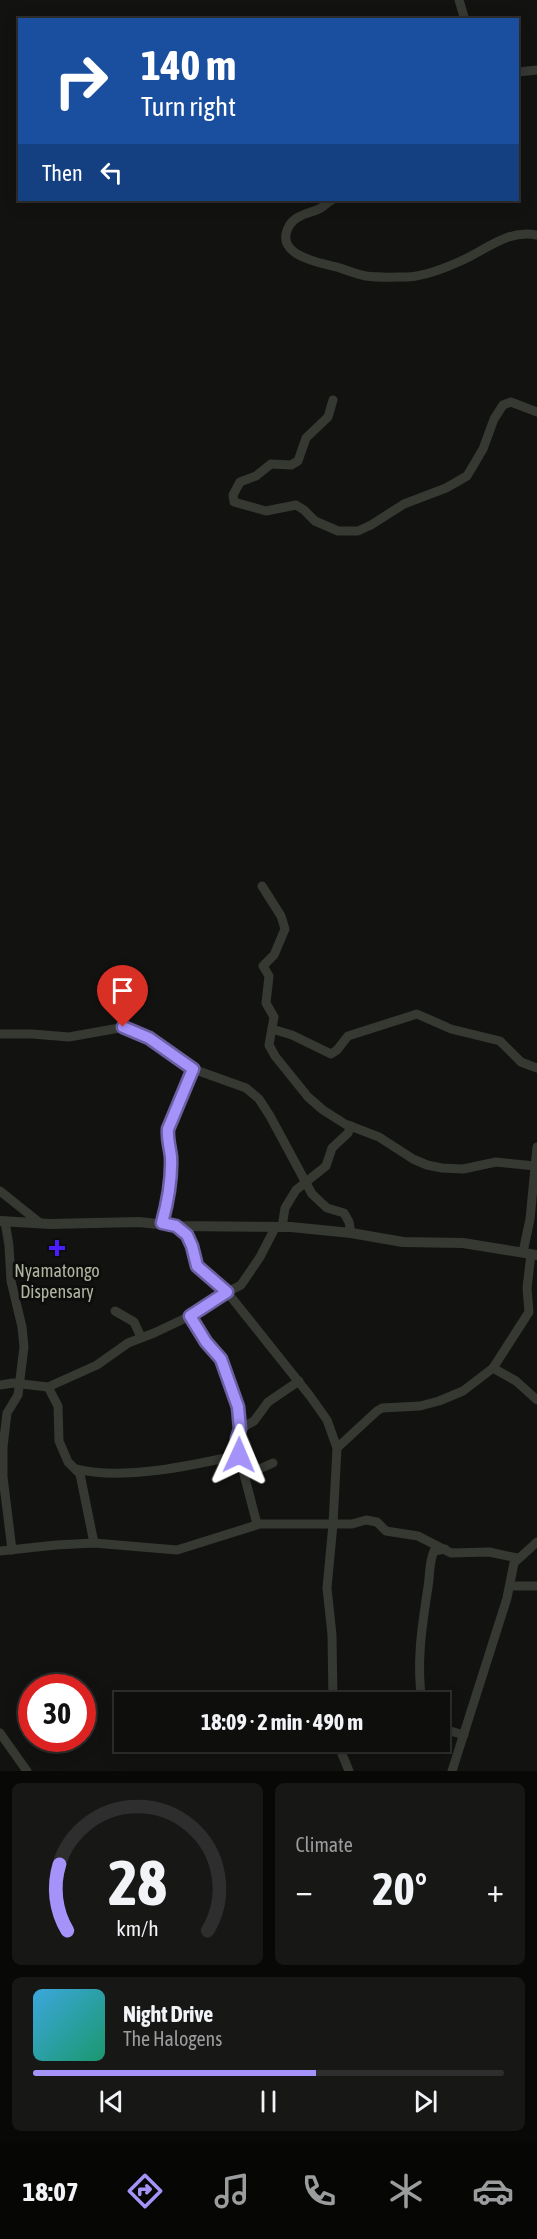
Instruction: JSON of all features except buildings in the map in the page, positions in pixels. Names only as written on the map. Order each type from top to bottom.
[{"type":"street","points":[[459,0],[464,18]]},
{"type":"street","points":[[519,72],[537,70]]},
{"type":"street","points":[[330,201],[304,213],[290,225],[287,236],[289,247],[296,254],[316,263],[367,276],[410,277],[464,260],[504,238],[526,233],[537,235]]},
{"type":"street","points":[[333,400],[328,417],[306,438],[298,461],[287,465],[271,464],[256,476],[240,482],[233,495],[234,502],[266,511],[296,506],[304,510],[313,520],[338,531],[358,531],[404,504],[446,488],[466,476],[483,449],[494,419],[503,405],[512,402],[537,412]]},
{"type":"street","points":[[262,886],[281,916],[285,929],[273,955],[263,966],[269,976],[267,1003],[273,1013],[269,1041],[275,1056],[314,1102],[338,1120],[379,1137],[413,1159],[427,1165],[463,1169],[496,1162],[535,1166]]},
{"type":"street","points":[[272,1029],[292,1035],[331,1054],[348,1036],[417,1014],[444,1027],[500,1041],[521,1062],[537,1068]]},
{"type":"street","points":[[0,1034],[69,1037],[125,1027],[149,1038],[193,1069],[252,1091],[270,1116],[312,1194],[327,1208],[344,1213],[351,1233]]},
{"type":"street","points":[[162,1223],[170,1186],[171,1156],[167,1137],[168,1129],[193,1069]]},
{"type":"street","points":[[0,1386],[19,1384],[48,1387],[97,1365],[128,1342],[154,1334],[190,1316],[241,1285],[278,1227],[285,1208],[304,1182],[326,1166],[332,1148],[351,1126]]},
{"type":"street","points":[[337,1448],[382,1408],[420,1406],[439,1401],[463,1391],[493,1368],[529,1312],[527,1288],[530,1219],[537,1147]]},
{"type":"street","points":[[0,1191],[40,1224]]},
{"type":"street","points":[[12,1550],[3,1477],[3,1447],[7,1413],[17,1396],[24,1357],[24,1340],[11,1281],[9,1246],[2,1221],[40,1224],[162,1223],[176,1226],[278,1227],[351,1233],[403,1242],[463,1243],[530,1254]]},
{"type":"street","points":[[176,1226],[190,1240],[197,1266],[227,1292],[299,1381],[327,1420],[337,1448],[327,1588],[332,1635],[333,1692]]},
{"type":"street","points":[[115,1311],[134,1322],[141,1337]]},
{"type":"street","points":[[190,1316],[206,1342],[221,1359],[238,1407],[239,1455],[257,1524]]},
{"type":"street","points":[[493,1368],[516,1381],[537,1400]]},
{"type":"street","points":[[240,1429],[255,1421],[268,1402],[299,1381]]},
{"type":"street","points":[[48,1387],[58,1406],[59,1441],[68,1462],[77,1469],[100,1473],[152,1470],[239,1455]]},
{"type":"street","points":[[246,1475],[273,1463]]},
{"type":"street","points":[[77,1469],[82,1481],[94,1544]]},
{"type":"street","points":[[0,1551],[94,1544],[177,1550],[257,1524],[275,1522],[333,1524],[370,1520],[377,1522],[386,1531],[418,1536],[452,1553],[489,1552],[517,1558]]},
{"type":"street","points":[[452,1771],[510,1586],[512,1568],[517,1558],[537,1542]]},
{"type":"street","points":[[421,1692],[420,1637],[430,1566],[434,1551],[445,1549]]},
{"type":"street","points":[[510,1586],[537,1586]]},
{"type":"street","points":[[450,1731],[464,1735]]},
{"type":"street","points":[[0,1733],[27,1771]]},
{"type":"street","points":[[342,1752],[349,1771]]},
{"type":"place","name":"Nyamatongo Dispensary","points":[[57,1248]]},
{"type":"route","points":[[123,1027],[149,1038],[193,1069],[168,1129],[167,1137],[171,1156],[170,1186],[162,1223],[176,1226],[187,1235],[197,1266],[227,1292],[190,1316],[206,1342],[218,1353],[238,1407],[239,1455]]}]
